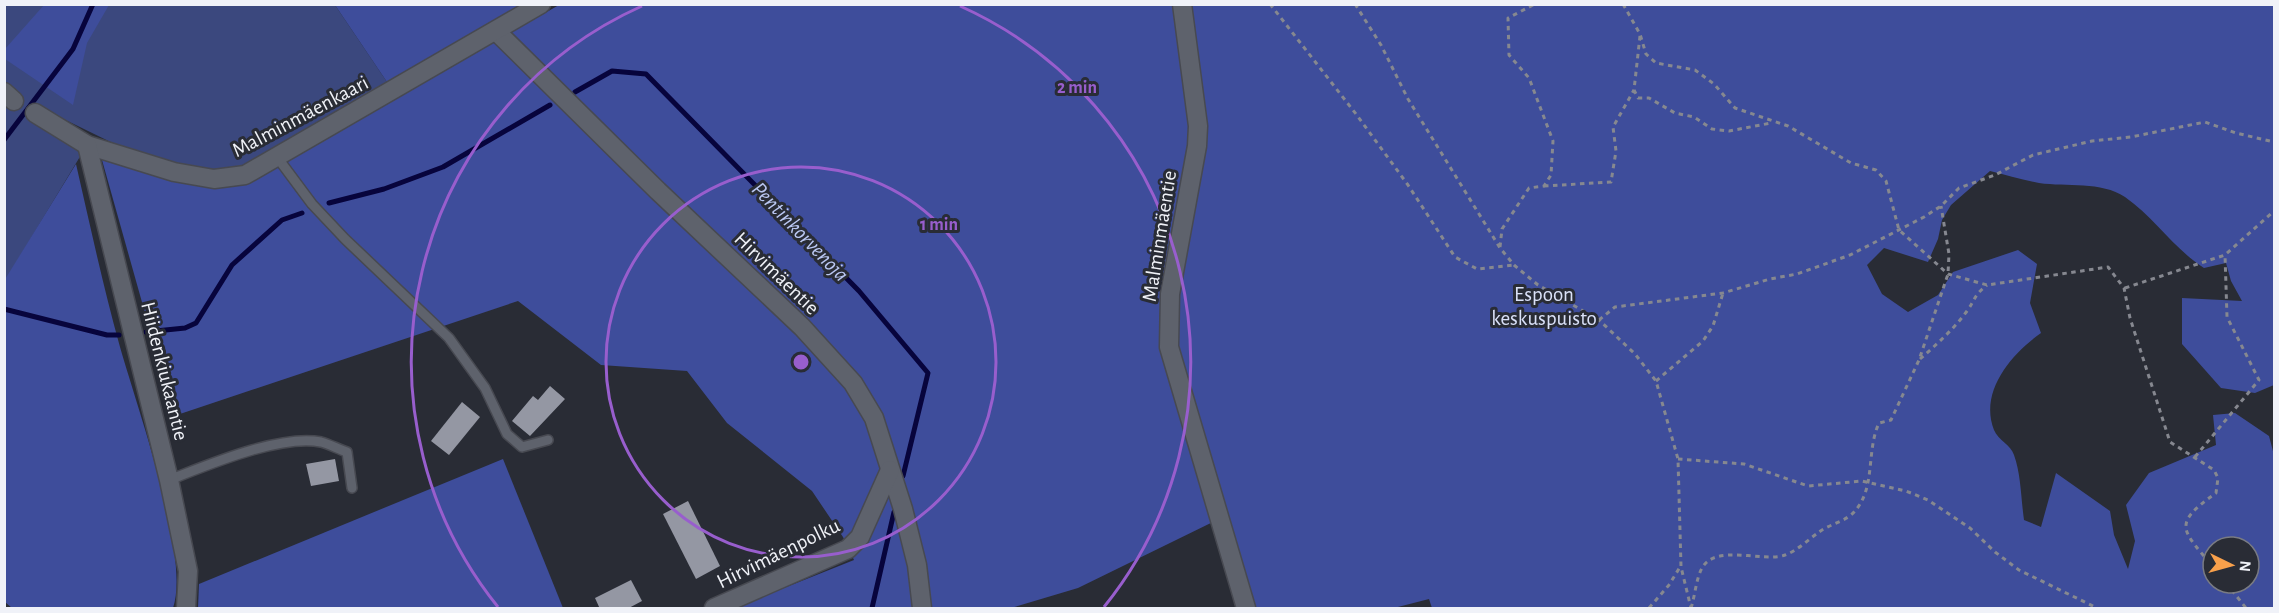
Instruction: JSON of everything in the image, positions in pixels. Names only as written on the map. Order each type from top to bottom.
[{"type":"street","name":"Malminmäenkaari","points":[[35,113],[87,145],[174,172],[213,179],[246,175],[497,32],[541,4]]},
{"type":"street","name":"Malminmäentie","points":[[1182,4],[1198,126],[1197,146],[1170,294],[1169,347],[1246,609]]},
{"type":"street","name":"Hirvimäentie","points":[[497,32],[801,327],[853,383],[874,418],[890,470],[916,565],[922,609]]},
{"type":"street","name":"Hiidenkiukaantie","points":[[87,145],[169,480],[188,571],[186,609]]},
{"type":"street","name":"Hirvimäenpolku","points":[[714,609],[848,549],[860,537],[890,470]]},
{"type":"lane","points":[[277,157],[312,204],[345,239],[449,338],[485,388],[507,434],[522,447],[548,440]]},
{"type":"lane","points":[[169,480],[257,450],[297,442],[321,442],[347,452],[352,488]]},
{"type":"path","points":[[1270,4],[1401,176],[1455,257],[1478,268],[1514,266]]},
{"type":"path","points":[[1355,4],[1381,45],[1408,99],[1500,248],[1514,266],[1538,285],[1599,320],[1635,354],[1656,381],[1678,459],[1681,567],[1691,609]]},
{"type":"path","points":[[1535,4],[1508,18],[1509,55],[1529,78],[1553,141],[1551,175],[1544,186]]},
{"type":"path","points":[[1623,4],[1640,34],[1646,54],[1656,63],[1695,70],[1714,84],[1735,108],[1788,126],[1806,134],[1851,163],[1876,170],[1886,181],[1899,230],[1948,274],[1987,285],[2091,271],[2101,266],[2108,267],[2124,288],[2130,318],[2170,442],[2214,470],[2219,486],[2216,493],[2190,512],[2186,519],[2190,539],[2201,552]]},
{"type":"path","points":[[1500,248],[1502,229],[1529,188],[1611,182],[1616,151],[1612,127],[1634,90],[1640,34]]},
{"type":"path","points":[[1634,90],[1638,98],[1649,98],[1675,113],[1694,117],[1712,129],[1729,132],[1772,122]]},
{"type":"path","points":[[1599,320],[1615,307],[1723,293],[1770,279],[1797,274],[1850,255],[1941,206],[1959,188],[1995,175],[2033,155],[2092,141],[2131,137],[2205,122],[2236,133],[2274,142]]},
{"type":"path","points":[[1691,609],[1702,567],[1712,559],[1730,554],[1767,558],[1787,555],[1821,531],[1853,513],[1862,501],[1869,481],[1872,438],[1879,423],[1891,420],[1919,360],[1948,274],[1949,254],[1941,206]]},
{"type":"path","points":[[2124,288],[2225,255],[2274,210]]},
{"type":"path","points":[[2195,457],[2259,380],[2227,317],[2225,255]]},
{"type":"path","points":[[1919,360],[1947,334],[1969,309],[1974,295],[1987,285]]},
{"type":"path","points":[[1656,381],[1703,341],[1713,326],[1723,293]]},
{"type":"path","points":[[1678,459],[1744,464],[1808,486],[1869,481],[1928,500],[1970,528],[1995,552],[2019,570],[2097,609]]},
{"type":"path","points":[[1649,609],[1681,567]]},
{"type":"path","points":[[2235,595],[2246,609]]},
{"type":"shaded area","points":[[5,5],[335,5],[389,85],[243,169],[197,170],[131,152],[39,107],[87,145],[5,281]]},
{"type":"green space","points":[[44,5],[109,5],[87,43],[73,105],[5,59],[5,49]]},
{"type":"green space","points":[[335,5],[530,5],[389,85]]},
{"type":"green space","name":"Espoon keskuspuisto","points":[[559,5],[2274,5],[2274,385],[2255,393],[2221,388],[2182,344],[2182,298],[2242,301],[2231,281],[2226,263],[2204,268],[2183,252],[2136,205],[2116,192],[2095,187],[2039,183],[1990,171],[1951,205],[1942,220],[1938,239],[1928,262],[1884,248],[1867,265],[1882,294],[1908,312],[1938,295],[1953,272],[2018,250],[2037,264],[2030,303],[2041,333],[2009,363],[1994,388],[1990,416],[1994,430],[2014,455],[2024,520],[2041,527],[2056,473],[2110,511],[2114,535],[2128,569],[2135,541],[2126,505],[2149,473],[2216,445],[2213,415],[2235,413],[2269,436],[2274,455],[2274,608],[1432,608],[1429,599],[1394,608],[1246,608],[1219,519],[1078,588],[1011,608],[734,608],[854,560],[843,537],[812,491],[727,423],[687,371],[601,365],[518,301],[174,416],[102,160],[197,184],[245,184]]},
{"type":"green space","points":[[76,164],[114,324],[149,441],[168,518],[175,554],[177,584],[173,608],[12,608],[5,602],[4,281]]},
{"type":"green space","points":[[503,459],[563,608],[198,608],[199,584]]},
{"type":"building","points":[[550,386],[565,399],[530,436],[512,421],[533,396],[538,400]]},
{"type":"building","points":[[462,402],[480,417],[449,455],[431,441]]},
{"type":"building","points":[[335,459],[339,481],[311,486],[306,464]]},
{"type":"building","points":[[688,501],[720,566],[696,579],[663,514]]},
{"type":"building","points":[[631,580],[642,601],[627,609],[600,609],[595,598]]},
{"type":"waterway","points":[[4,140],[73,49],[93,4]]},
{"type":"waterway","name":"Pentinkorvenoja","points":[[575,92],[612,71],[646,74],[859,291],[928,373],[903,476]]},
{"type":"waterway","name":"Pentinkorvenoja","points":[[329,203],[384,189],[443,167],[550,105]]},
{"type":"waterway","name":"Pentinkorvenoja","points":[[146,332],[185,328],[196,323],[232,265],[282,220],[302,213]]},
{"type":"waterway","name":"Pentinkorvenoja","points":[[4,309],[107,335],[119,335]]},
{"type":"waterway","name":"Pentinkorvenoja","points":[[872,608],[894,512]]}]
